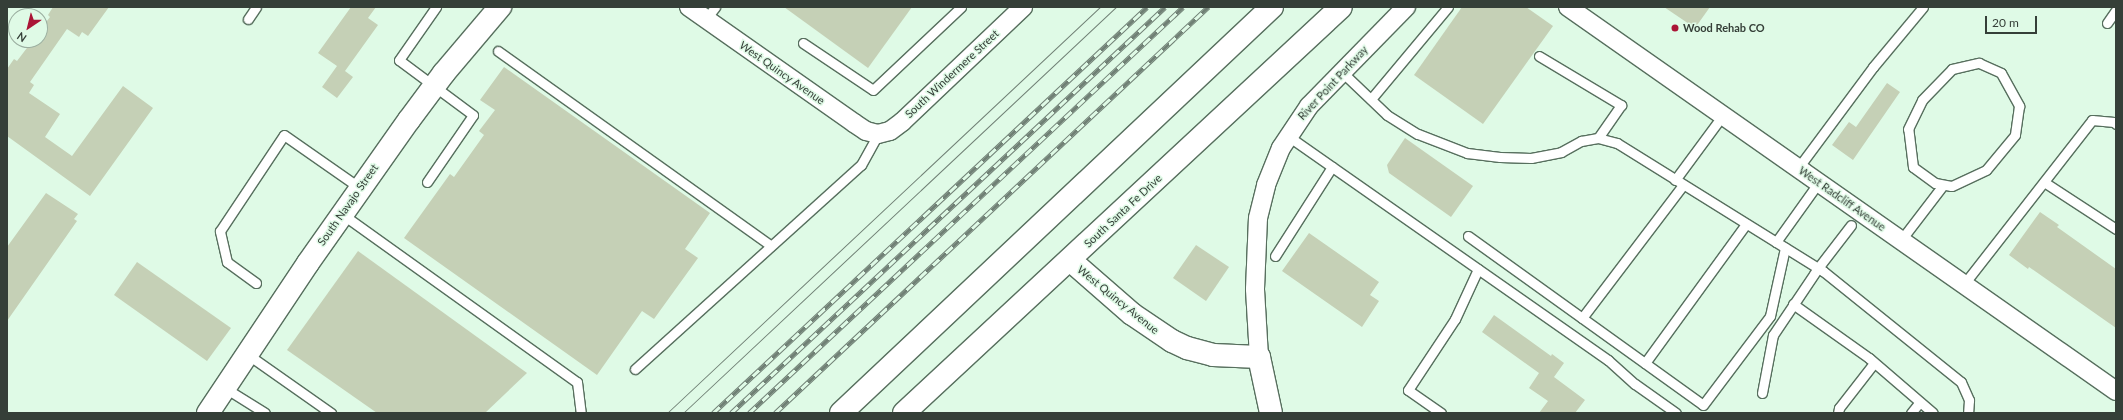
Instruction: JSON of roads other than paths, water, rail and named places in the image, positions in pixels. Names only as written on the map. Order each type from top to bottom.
[{"type":"main road","name":"South Navajo Street","points":[[208,413],[342,213],[433,87],[500,7]]},
{"type":"main road","points":[[841,413],[1272,7]]},
{"type":"main road","name":"South Santa Fe Drive","points":[[904,413],[1341,7]]},
{"type":"main road","name":"West Quincy Avenue","points":[[1070,260],[1132,314],[1172,341],[1187,348],[1213,355],[1259,357]]},
{"type":"main road","points":[[1259,357],[1271,413]]},
{"type":"street","name":"West Quincy Avenue","points":[[689,7],[710,13],[854,123],[866,131],[878,134]]},
{"type":"street","name":"South Windermere Street","points":[[878,134],[890,131],[902,122],[1023,7]]},
{"type":"street","name":"River Point Parkway","points":[[1259,357],[1256,289],[1258,218],[1266,185],[1280,148],[1309,106],[1406,7]]},
{"type":"street","name":"West Radcliff Avenue","points":[[1568,7],[2116,391]]},
{"type":"lane","points":[[248,19],[256,7]]},
{"type":"lane","points":[[427,182],[473,115],[398,60],[436,7]]},
{"type":"lane","points":[[803,43],[873,90],[961,7]]},
{"type":"lane","points":[[1371,99],[1448,7]]},
{"type":"lane","points":[[1798,168],[1873,67],[1923,7]]},
{"type":"lane","points":[[2107,23],[2116,10]]},
{"type":"lane","points":[[498,51],[771,246]]},
{"type":"lane","points":[[1539,56],[1620,105],[1598,138]]},
{"type":"lane","points":[[1978,63],[2001,73],[2019,106],[2015,135],[1986,170],[1951,186],[1943,185],[1935,183],[1913,167],[1908,129],[1922,100],[1952,69],[1978,63]]},
{"type":"lane","points":[[1342,72],[1386,115],[1418,134],[1467,153],[1500,158],[1531,158],[1561,152],[1581,141],[1598,138],[1617,143],[1679,183],[1818,268],[1961,382],[1969,400],[1968,413]]},
{"type":"lane","points":[[1964,284],[2092,120],[2114,122],[2116,124]]},
{"type":"lane","points":[[1582,318],[1679,183],[1718,123]]},
{"type":"lane","points":[[635,368],[861,165],[878,134]]},
{"type":"lane","points":[[256,283],[227,262],[220,231],[284,135],[360,188]]},
{"type":"lane","points":[[1288,136],[1608,360],[1635,384],[1676,413]]},
{"type":"lane","points":[[1275,256],[1332,167]]},
{"type":"lane","points":[[2044,182],[2116,230]]},
{"type":"lane","points":[[1901,240],[1943,185]]},
{"type":"lane","points":[[1776,242],[1814,189]]},
{"type":"lane","points":[[342,213],[577,382],[581,413]]},
{"type":"lane","points":[[1645,363],[1746,224]]},
{"type":"lane","points":[[1762,393],[1773,335],[1818,268],[1851,225]]},
{"type":"lane","points":[[1468,236],[1703,405],[1770,316],[1785,248]]},
{"type":"lane","points":[[1441,413],[1408,390],[1455,318],[1478,269]]},
{"type":"lane","points":[[1793,304],[1874,363],[1919,403],[1933,413]]},
{"type":"lane","points":[[247,354],[331,413]]},
{"type":"lane","points":[[1838,413],[1838,408],[1874,363]]},
{"type":"lane","points":[[225,388],[265,413]]},
{"type":"lane","points":[[1911,413],[1919,403]]},
{"type":"tram line","points":[[667,413],[1100,7]]},
{"type":"tram line","points":[[683,413],[1116,7]]},
{"type":"railway","points":[[713,413],[1147,7]]},
{"type":"railway","points":[[731,413],[1165,7]]},
{"type":"railway","points":[[749,413],[1183,7]]},
{"type":"railway","points":[[775,413],[1208,7]]},
{"type":"place","name":"Wood Rehab CO","points":[[1675,28]]}]
